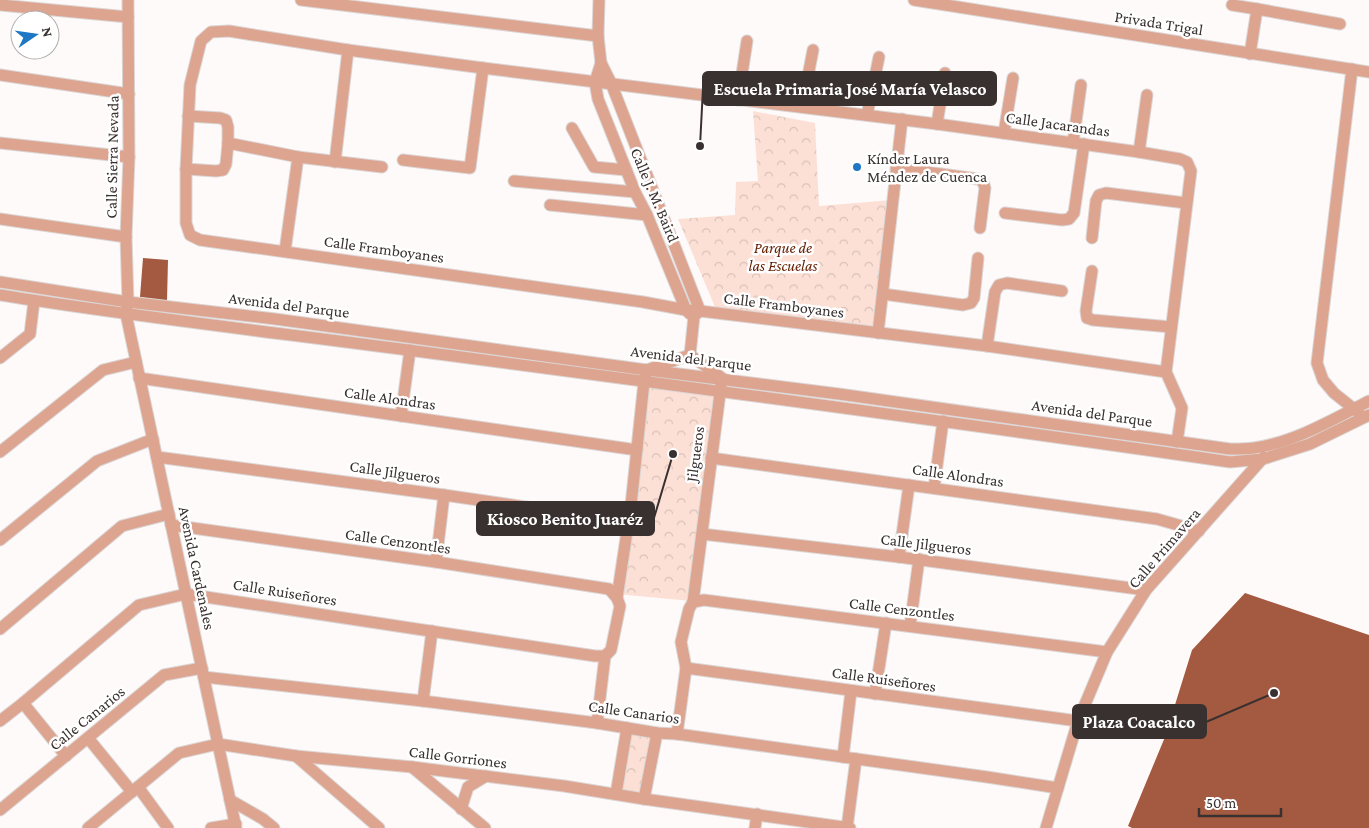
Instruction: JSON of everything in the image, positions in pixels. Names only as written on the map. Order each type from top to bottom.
[{"type":"street","name":"Calle Sierra Nevada","points":[[126,314],[128,302],[126,238],[129,157],[128,0]]},
{"type":"street","points":[[300,0],[598,36]]},
{"type":"street","points":[[595,82],[600,63],[598,36],[599,0]]},
{"type":"street","name":"Privada Trigal","points":[[914,0],[1369,72]]},
{"type":"street","points":[[0,5],[128,17]]},
{"type":"street","points":[[1232,5],[1340,24]]},
{"type":"street","points":[[1250,54],[1257,9]]},
{"type":"street","name":"Calle Framboyanes","points":[[595,82],[348,50],[229,31],[211,32],[201,41],[190,85],[186,169],[186,223],[190,235],[200,240],[643,302],[693,312],[987,346],[1166,372]]},
{"type":"street","points":[[738,100],[747,41]]},
{"type":"street","points":[[335,162],[348,50]]},
{"type":"street","points":[[802,107],[813,50]]},
{"type":"street","points":[[868,115],[879,57]]},
{"type":"street","name":"Calle J. M. Baird","points":[[600,63],[611,83],[693,312],[690,355]]},
{"type":"street","points":[[403,160],[470,168],[483,68]]},
{"type":"street","points":[[1352,69],[1317,363],[1323,380],[1334,393],[1367,416]]},
{"type":"street","points":[[937,124],[945,73]]},
{"type":"street","points":[[0,75],[129,94]]},
{"type":"street","points":[[1004,133],[1013,78]]},
{"type":"street","name":"Calle J. M. Baird","points":[[595,82],[598,99],[635,192],[693,312]]},
{"type":"street","name":"Calle Jacarandas","points":[[595,82],[902,119],[1180,159],[1188,162],[1191,171],[1186,203]]},
{"type":"street","points":[[1005,213],[1062,220],[1069,219],[1074,213],[1081,85]]},
{"type":"street","points":[[1139,152],[1147,95]]},
{"type":"street","points":[[186,169],[216,172],[223,170],[226,164],[228,143],[226,120],[188,116]]},
{"type":"street","points":[[878,333],[902,119]]},
{"type":"street","points":[[572,128],[594,167],[626,170]]},
{"type":"street","points":[[0,143],[129,157]]},
{"type":"street","points":[[228,143],[298,157],[382,167]]},
{"type":"street","points":[[285,251],[298,157]]},
{"type":"street","points":[[896,168],[978,179],[983,182],[985,188],[980,228]]},
{"type":"street","points":[[514,181],[635,192]]},
{"type":"street","points":[[1092,238],[1096,201],[1099,195],[1106,193],[1186,203],[1166,372],[1182,408],[1177,442]]},
{"type":"street","points":[[550,205],[648,216]]},
{"type":"street","points":[[0,219],[126,238]]},
{"type":"street","points":[[883,294],[963,305],[971,303],[974,298],[978,258]]},
{"type":"street","points":[[1092,271],[1086,311],[1087,318],[1171,327]]},
{"type":"street","name":"Avenida del Parque","points":[[0,282],[128,302],[314,324],[647,370],[722,378],[1230,449],[1253,448],[1277,443],[1305,433],[1369,401]]},
{"type":"street","points":[[987,346],[995,292],[999,285],[1007,284],[1062,291]]},
{"type":"street","name":"Avenida del Parque","points":[[0,295],[126,314],[943,421],[1230,462],[1263,459],[1310,444],[1367,416]]},
{"type":"street","points":[[0,358],[30,334],[34,301]]},
{"type":"street","name":"Avenida Cardenales","points":[[126,314],[236,826]]},
{"type":"street","points":[[401,416],[410,350]]},
{"type":"street","points":[[597,723],[605,656],[611,650],[620,606],[617,598],[631,506],[644,382],[647,370],[690,355],[722,378]]},
{"type":"street","points":[[0,452],[103,370],[136,362]]},
{"type":"street","name":"Calle Alondras","points":[[140,378],[637,450]]},
{"type":"street","name":"Jilgueros","points":[[677,734],[686,668],[681,642],[689,609],[693,602],[722,378]]},
{"type":"street","points":[[934,488],[943,421]]},
{"type":"street","points":[[0,540],[97,461],[153,439]]},
{"type":"street","name":"Calle Primavera","points":[[1046,828],[1078,722],[1107,652],[1146,590],[1277,443]]},
{"type":"street","name":"Calle Jilgueros","points":[[157,457],[444,495],[608,520],[628,517]]},
{"type":"street","name":"Calle Alondras","points":[[711,458],[1158,519],[1199,532]]},
{"type":"street","points":[[899,557],[909,485]]},
{"type":"street","points":[[436,562],[444,495]]},
{"type":"street","name":"Calle Cenzontles","points":[[0,629],[122,526],[170,519],[609,589],[617,598]]},
{"type":"street","name":"Calle Jilgueros","points":[[702,534],[919,559],[1146,590]]},
{"type":"street","points":[[910,626],[919,559]]},
{"type":"street","name":"Calle Ruiseñores","points":[[0,721],[139,605],[186,594],[605,656]]},
{"type":"street","name":"Calle Cenzontles","points":[[693,602],[704,600],[1107,652]]},
{"type":"street","points":[[875,694],[886,623]]},
{"type":"street","points":[[423,702],[432,631]]},
{"type":"street","name":"Calle Ruiseñores","points":[[686,668],[1078,722]]},
{"type":"street","name":"Calle Canarios","points":[[0,810],[164,676],[203,672],[423,702],[597,723],[656,733],[677,734],[1058,788]]},
{"type":"street","points":[[843,757],[851,691]]},
{"type":"street","points":[[23,703],[66,756]]},
{"type":"street","points":[[616,794],[627,728]]},
{"type":"street","points":[[644,799],[656,733]]},
{"type":"street","points":[[88,738],[168,828]]},
{"type":"street","name":"Calle Gorriones","points":[[88,828],[179,753],[218,744],[296,756],[412,767],[564,786],[848,828]]},
{"type":"street","points":[[296,756],[379,828]]},
{"type":"street","points":[[848,828],[856,759]]},
{"type":"street","points":[[412,767],[485,828]]},
{"type":"street","points":[[461,809],[468,787],[486,776]]},
{"type":"street","points":[[230,800],[263,819],[274,828]]},
{"type":"street","points":[[755,828],[757,814]]},
{"type":"street","points":[[211,828],[236,826]]},
{"type":"green space","name":"Parque de las Escuelas","points":[[753,111],[815,123],[819,206],[892,200],[878,333],[715,307],[678,219],[735,215],[736,182],[758,181]]},
{"type":"green space","points":[[644,382],[720,391],[691,601],[617,594]]},
{"type":"green space","points":[[627,728],[657,733],[644,799],[616,794]]},
{"type":"building","points":[[143,258],[168,260],[167,301],[140,297]]},
{"type":"building","points":[[1245,593],[1369,635],[1369,828],[1132,828],[1128,826],[1165,737],[1192,650]]},
{"type":"place","name":"Escuela Primaria José María Velasco","points":[[700,146]]},
{"type":"place","name":"Kínder Laura Méndez de Cuenca","points":[[857,167]]},
{"type":"place","name":"Kiosco Benito Juaréz","points":[[673,454]]},
{"type":"place","name":"Plaza Coacalco","points":[[1274,693]]}]
